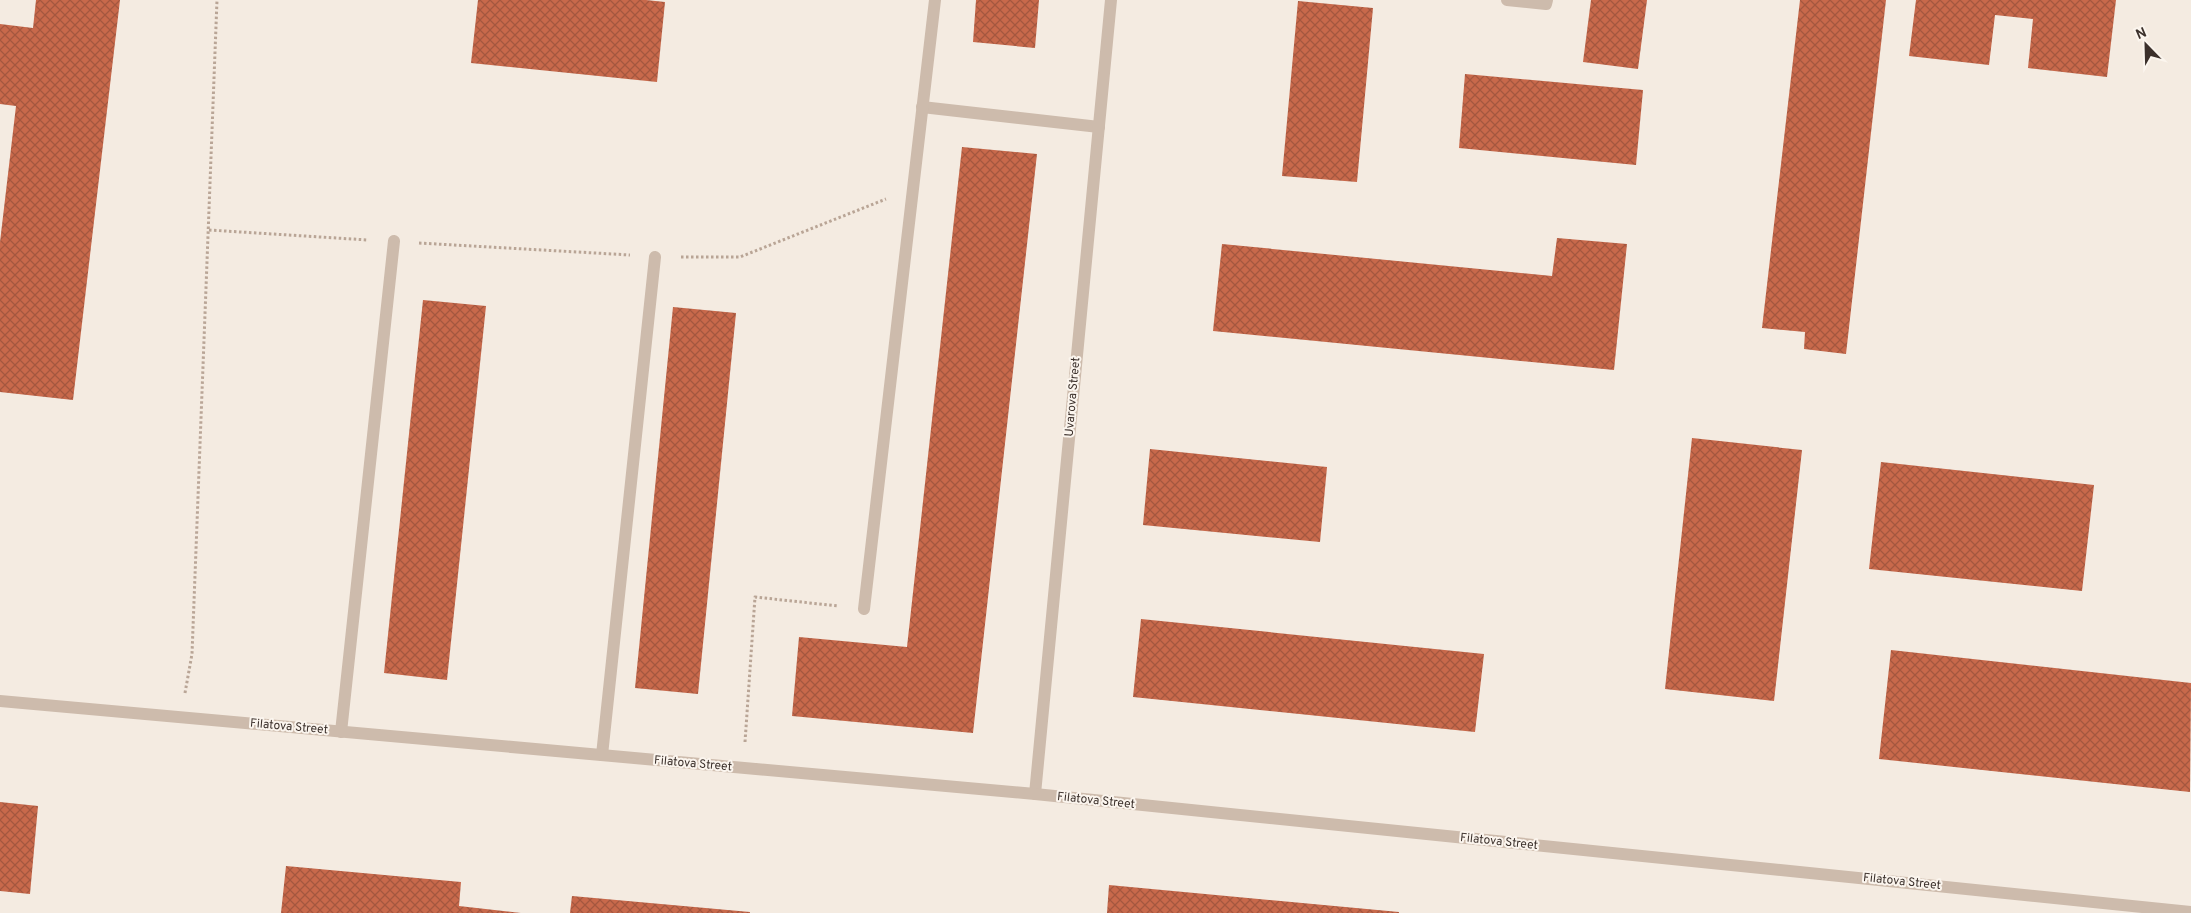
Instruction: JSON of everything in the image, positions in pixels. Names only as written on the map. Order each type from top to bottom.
[{"type":"street","points":[[864,609],[935,0]]},
{"type":"street","name":"Uvarova Street","points":[[1035,794],[1111,0]]},
{"type":"street","points":[[1508,0],[1546,4],[1547,0]]},
{"type":"street","points":[[922,107],[1098,127]]},
{"type":"street","points":[[341,732],[394,241]]},
{"type":"street","points":[[602,755],[655,256]]},
{"type":"street","name":"Filatova Street","points":[[0,701],[1035,794],[2191,912]]},
{"type":"path","points":[[181,718],[192,654],[217,0]]},
{"type":"path","points":[[209,230],[655,256],[740,257],[913,189]]},
{"type":"path","points":[[743,768],[755,598],[864,609]]},
{"type":"building","points":[[36,0],[120,0],[73,400],[0,392],[0,242],[16,106],[0,104],[0,24],[33,28]]},
{"type":"building","points":[[478,0],[646,0],[665,2],[657,82],[471,63]]},
{"type":"building","points":[[976,0],[1039,0],[1035,48],[973,42]]},
{"type":"building","points":[[1591,0],[1647,0],[1638,69],[1583,62]]},
{"type":"building","points":[[1800,0],[1886,0],[1846,354],[1804,349],[1805,332],[1762,328]]},
{"type":"building","points":[[1916,0],[2116,0],[2107,77],[2028,68],[2033,19],[1995,15],[1989,65],[1909,56]]},
{"type":"building","points":[[1298,1],[1373,8],[1357,182],[1282,176]]},
{"type":"building","points":[[1465,74],[1643,90],[1636,165],[1459,148]]},
{"type":"building","points":[[962,147],[1037,154],[973,733],[792,716],[799,637],[907,647]]},
{"type":"building","points":[[1557,238],[1627,244],[1614,370],[1213,331],[1222,244],[1552,276]]},
{"type":"building","points":[[423,300],[486,306],[447,680],[384,673]]},
{"type":"building","points":[[673,307],[736,313],[698,694],[635,688]]},
{"type":"building","points":[[1692,438],[1802,450],[1774,701],[1665,689]]},
{"type":"building","points":[[1150,449],[1327,467],[1320,542],[1143,525]]},
{"type":"building","points":[[1881,462],[2094,485],[2082,591],[1869,569]]},
{"type":"building","points":[[1141,619],[1484,654],[1475,732],[1133,697]]},
{"type":"building","points":[[1891,650],[2191,683],[2190,792],[1879,759]]},
{"type":"building","points":[[0,802],[38,806],[30,894],[0,891]]},
{"type":"building","points":[[286,866],[461,882],[459,906],[521,913],[281,913]]},
{"type":"building","points":[[1109,885],[1399,912],[1399,913],[1107,913]]},
{"type":"building","points":[[572,896],[750,912],[750,913],[570,913]]}]
